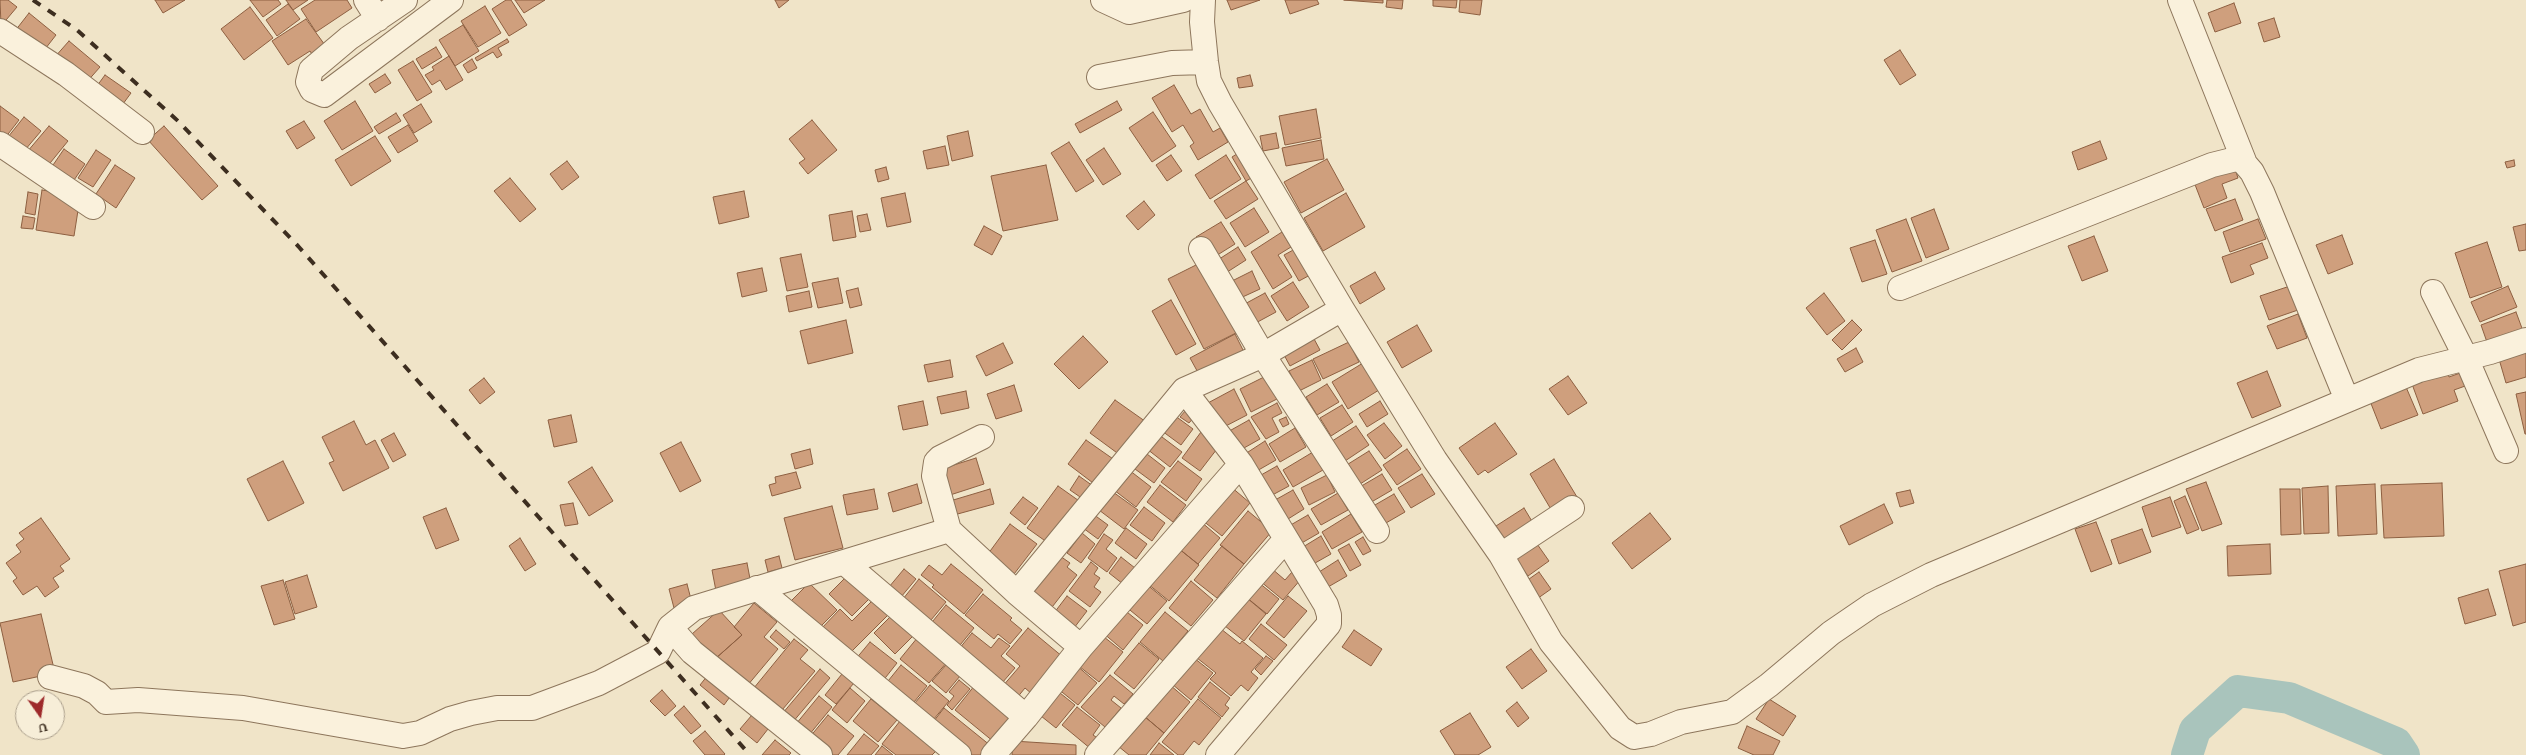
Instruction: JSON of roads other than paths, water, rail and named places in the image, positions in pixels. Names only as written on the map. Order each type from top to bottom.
[{"type":"street","points":[[405,0],[372,9],[349,38],[311,70],[308,82],[312,90],[324,94],[451,0]]},
{"type":"street","points":[[1103,0],[1129,12],[1183,0]]},
{"type":"street","points":[[1203,0],[1202,22],[1209,81],[1220,103],[1342,309],[1435,460],[1501,555],[1551,642],[1620,728],[1634,737],[1643,736],[1681,722],[1732,712],[1851,619],[1872,605],[1931,575],[2419,370],[2507,348],[2526,340]]},
{"type":"street","points":[[2180,0],[2244,162],[2262,192],[2347,400]]},
{"type":"street","points":[[0,31],[66,74],[142,132]]},
{"type":"street","points":[[1099,78],[1172,63],[1206,62]]},
{"type":"street","points":[[0,144],[93,207]]},
{"type":"street","points":[[1900,288],[2230,158],[2240,158],[2244,162]]},
{"type":"street","points":[[1201,249],[1263,355],[1377,531]]},
{"type":"street","points":[[2434,292],[2466,358],[2506,452]]},
{"type":"street","points":[[1017,593],[1184,390],[1263,355],[1342,309]]},
{"type":"street","points":[[1184,390],[1241,464],[1326,605],[1329,624],[1218,755]]},
{"type":"street","points":[[982,437],[940,458],[936,462],[934,476],[949,530],[1017,593],[1081,647]]},
{"type":"street","points":[[993,755],[1026,717],[1081,647],[1241,464]]},
{"type":"street","points":[[1501,555],[1572,508]]},
{"type":"street","points":[[50,677],[84,686],[97,693],[106,702],[138,700],[243,708],[403,736],[420,733],[450,719],[471,713],[497,708],[532,708],[599,683],[658,652],[670,626],[694,608],[949,530]]},
{"type":"street","points":[[1097,755],[1286,538]]},
{"type":"street","points":[[846,563],[1026,717]]},
{"type":"street","points":[[757,588],[959,755]]},
{"type":"street","points":[[670,626],[692,652],[820,755]]},
{"type":"waterway","points":[[2187,755],[2195,730],[2238,691],[2289,698],[2396,743],[2404,755]]},
{"type":"railway","points":[[33,0],[77,30],[178,121],[298,246],[750,755]]}]
